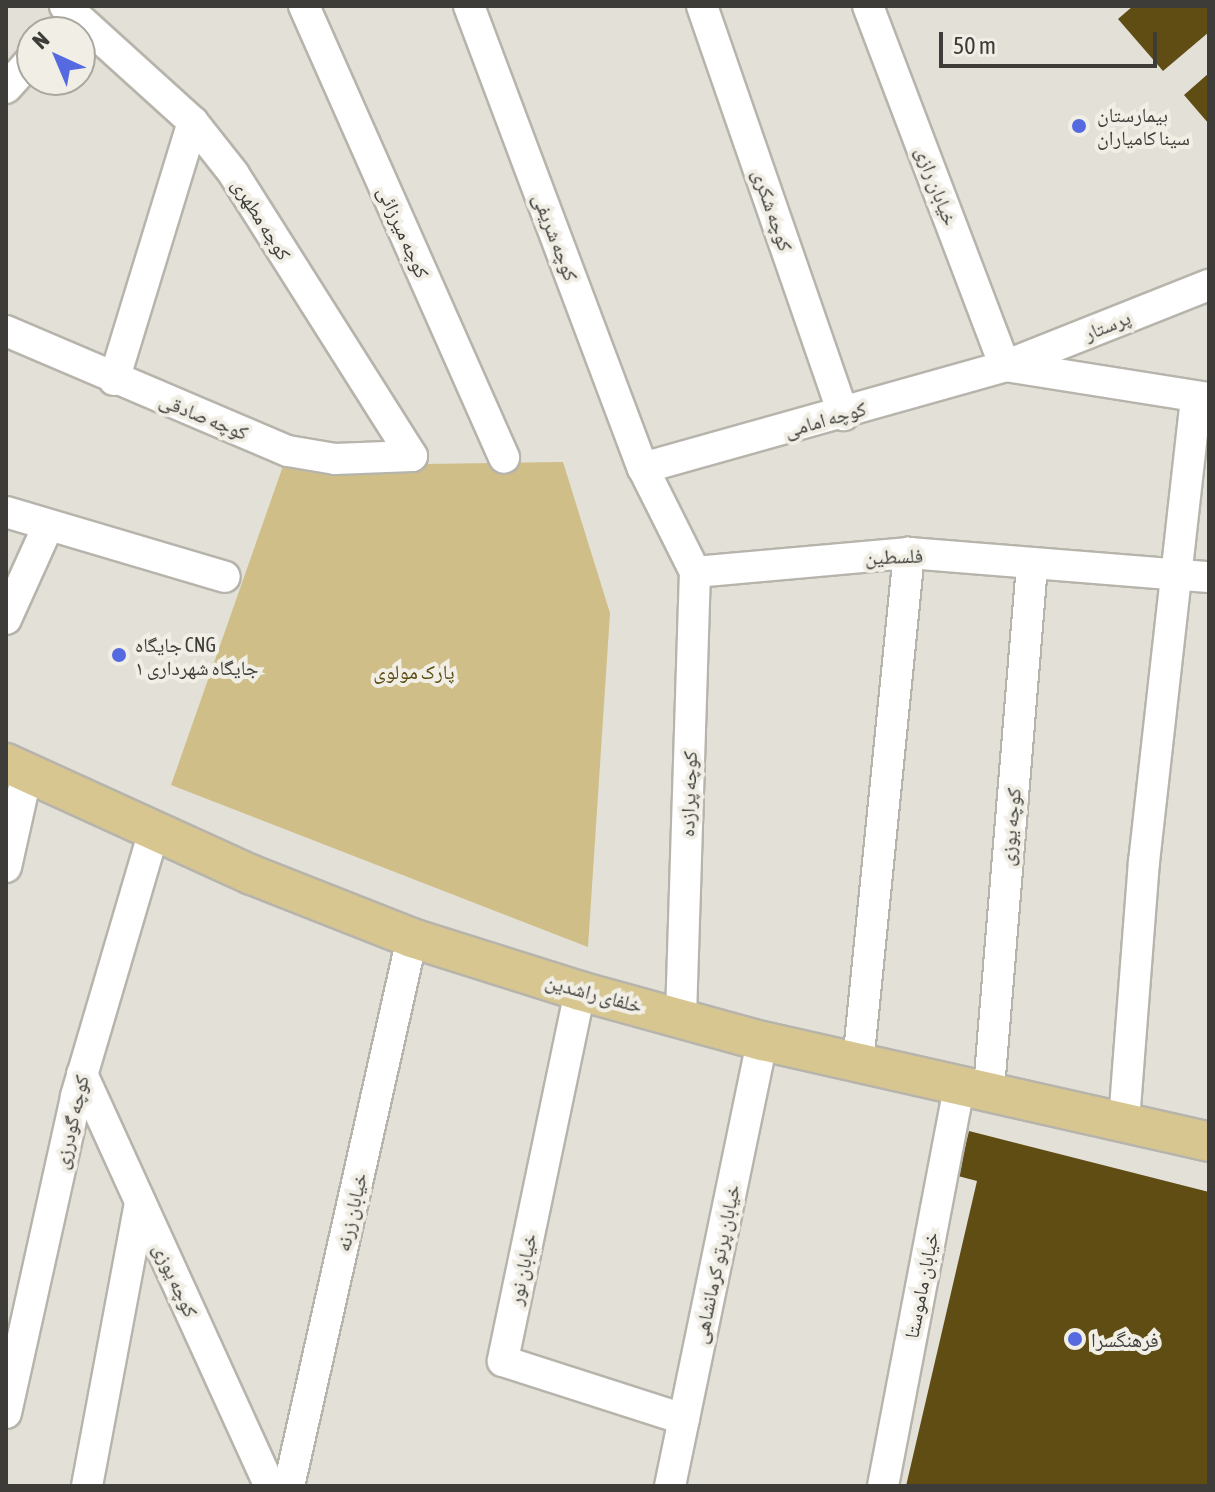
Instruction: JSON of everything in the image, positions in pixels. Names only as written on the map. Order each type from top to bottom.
[{"type":"main road","name":"خلفای راشدین","points":[[16,768],[153,834],[412,938],[580,991],[681,1016],[762,1041],[974,1086],[1209,1142]]},
{"type":"street","name":"کوچه میرزائی","points":[[304,6],[504,458]]},
{"type":"street","name":"کوچه شریفی","points":[[469,6],[643,468]]},
{"type":"street","name":"کوچه شکری","points":[[702,6],[844,415]]},
{"type":"street","name":"خیابان رازی","points":[[868,6],[1005,366]]},
{"type":"street","name":"کوچه مطهری","points":[[71,15],[193,122],[234,174],[412,456]]},
{"type":"street","points":[[114,380],[193,122]]},
{"type":"street","name":"پرستار","points":[[1005,366],[1209,285]]},
{"type":"street","name":"کوچه صادقی","points":[[6,331],[114,380],[288,451],[335,459],[412,456]]},
{"type":"street","name":"کوچه امامی","points":[[643,468],[844,415],[1005,366]]},
{"type":"street","points":[[1005,366],[1203,397],[1176,570],[1124,1121]]},
{"type":"street","points":[[643,468],[695,572]]},
{"type":"street","points":[[6,512],[47,528],[225,577]]},
{"type":"street","points":[[6,619],[47,528]]},
{"type":"street","points":[[858,1063],[909,553]]},
{"type":"street","name":"فلسطین","points":[[695,572],[909,553],[1032,565],[1176,570],[1209,577]]},
{"type":"street","name":"کوچه یوزی","points":[[974,1086],[1032,565]]},
{"type":"street","name":"کوچه پرازده","points":[[681,1016],[695,572]]},
{"type":"street","points":[[6,867],[16,768]]},
{"type":"street","name":"کوچه گودرزی","points":[[6,1413],[82,1074],[153,834]]},
{"type":"street","name":"خیابان زرنه","points":[[289,1486],[412,938]]},
{"type":"street","name":"خیابان نور","points":[[580,991],[503,1361],[684,1419]]},
{"type":"street","name":"خیابان پرتو کرمانشاهی","points":[[670,1486],[762,1041]]},
{"type":"street","name":"کوچه یوزی","points":[[82,1074],[270,1486]]},
{"type":"street","name":"خیابان ماموستا","points":[[883,1486],[974,1086]]},
{"type":"street","points":[[87,1486],[140,1202]]},
{"type":"green space","name":"پارک مولوی","points":[[563,462],[610,613],[588,947],[171,785],[283,466]]},
{"type":"building","points":[[1133,6],[1209,6],[1209,32],[1163,71],[1118,19]]},
{"type":"building","points":[[1209,73],[1209,124],[1184,95]]},
{"type":"building","name":"فرهنگسرا","points":[[969,1131],[1209,1192],[1209,1486],[906,1486],[977,1181],[958,1176]]},
{"type":"place","name":"بیمارستان سینا کامیاران","points":[[1079,126]]},
{"type":"place","name":"جایگاه CNG جایگاه شهرداری ۱","points":[[119,655]]},
{"type":"place","name":"فرهنگسرا","points":[[1075,1339]]}]
